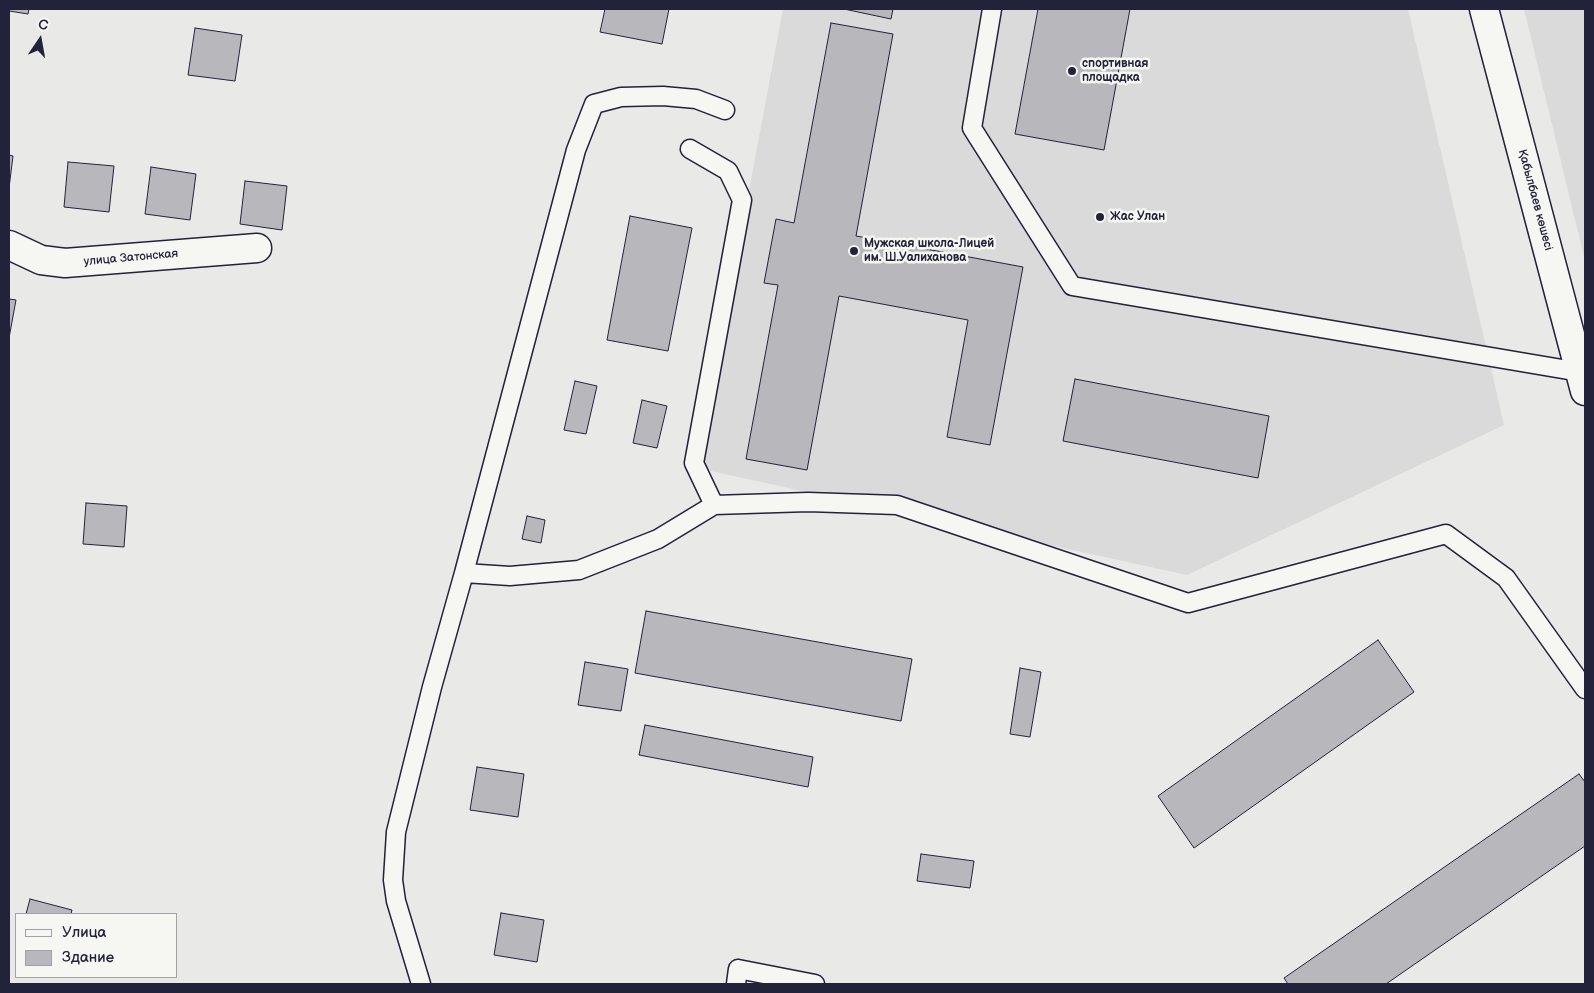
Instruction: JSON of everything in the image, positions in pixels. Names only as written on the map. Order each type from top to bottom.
[{"type":"main road","name":"Қабылбаев көшесі","points":[[1484,9],[1583,381]]},
{"type":"main road","name":"улица Затонская","points":[[9,245],[41,260],[65,263],[257,248]]},
{"type":"lane","points":[[992,9],[972,128],[1072,286],[1583,381]]},
{"type":"lane","points":[[421,984],[396,902],[393,880],[396,832],[432,686],[464,573],[576,150],[594,104],[621,97],[663,96],[696,99],[725,110]]},
{"type":"lane","points":[[690,149],[728,171],[742,200],[694,463],[714,505]]},
{"type":"lane","points":[[464,573],[510,576],[578,570],[658,539],[714,505],[808,502],[898,505],[1188,603],[1446,534],[1506,578],[1585,688]]},
{"type":"lane","points":[[736,984],[738,969],[815,984]]},
{"type":"shaded area","name":"Жас Улан","points":[[783,9],[1408,9],[1504,425],[1187,575],[697,468]]},
{"type":"shaded area","points":[[1524,9],[1585,9],[1585,261]]},
{"type":"building","points":[[9,9],[29,9],[28,14],[9,11]]},
{"type":"building","points":[[605,9],[669,9],[662,44],[600,32]]},
{"type":"building","points":[[844,9],[893,9],[891,19]]},
{"type":"building","name":"спортивная площадка","points":[[1038,9],[1130,9],[1104,150],[1015,134]]},
{"type":"building","name":"Мужская школа-Лицей им. Ш.Уалиханова","points":[[831,23],[893,34],[856,236],[1023,267],[990,445],[947,437],[968,320],[839,296],[807,470],[746,459],[778,285],[764,283],[776,219],[794,223]]},
{"type":"building","points":[[195,28],[242,35],[235,81],[188,75]]},
{"type":"building","points":[[9,155],[13,156],[9,188]]},
{"type":"building","points":[[68,162],[114,166],[109,212],[64,207]]},
{"type":"building","points":[[151,167],[196,174],[190,220],[145,214]]},
{"type":"building","points":[[245,181],[287,186],[282,230],[240,224]]},
{"type":"building","points":[[630,216],[692,228],[668,351],[607,340]]},
{"type":"building","points":[[9,299],[16,300],[9,338]]},
{"type":"building","points":[[1075,379],[1269,416],[1258,478],[1063,441]]},
{"type":"building","points":[[575,381],[597,386],[586,434],[564,430]]},
{"type":"building","points":[[642,400],[667,406],[657,448],[633,443]]},
{"type":"building","points":[[86,503],[127,506],[124,547],[83,544]]},
{"type":"building","points":[[527,516],[545,520],[541,543],[522,539]]},
{"type":"building","points":[[646,611],[912,659],[901,721],[635,673]]},
{"type":"building","points":[[1378,640],[1414,692],[1194,848],[1158,796]]},
{"type":"building","points":[[585,662],[628,669],[621,711],[578,705]]},
{"type":"building","points":[[1020,668],[1041,672],[1030,737],[1010,734]]},
{"type":"building","points":[[645,725],[813,757],[808,787],[639,755]]},
{"type":"building","points":[[477,767],[524,774],[518,817],[470,810]]},
{"type":"building","points":[[1579,774],[1585,782],[1585,846],[1386,984],[1288,984],[1284,978]]},
{"type":"building","points":[[921,854],[974,861],[970,888],[917,881]]},
{"type":"building","points":[[30,899],[72,910],[71,913],[26,913]]},
{"type":"building","points":[[501,913],[544,920],[537,962],[494,955]]},
{"type":"place","name":"спортивная площадка","points":[[1072,71]]},
{"type":"place","name":"Жас Улан","points":[[1100,217]]},
{"type":"place","name":"Мужская школа-Лицей им. Ш.Уалиханова","points":[[854,251]]}]
